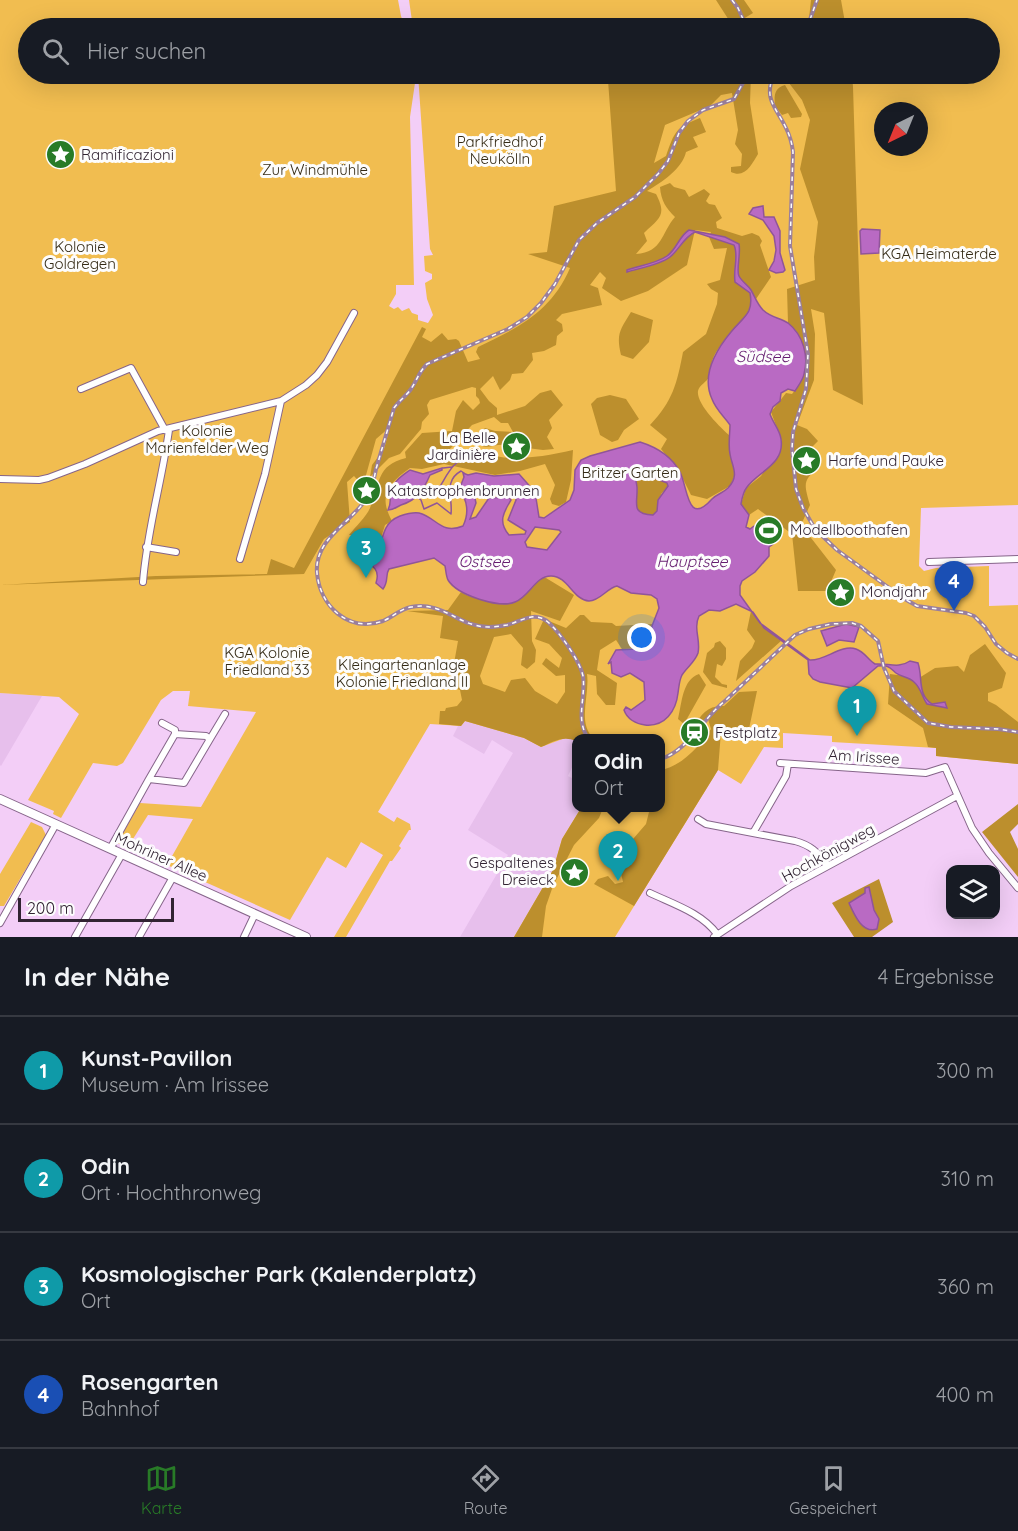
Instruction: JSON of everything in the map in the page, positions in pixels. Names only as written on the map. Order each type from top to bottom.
[{"type":"main road","name":"Mohriner Allee","points":[[0,799],[306,937]]},
{"type":"street","points":[[0,479],[39,480],[48,478],[85,464],[145,436],[281,401],[317,375],[327,362],[354,313]]},
{"type":"street","points":[[81,389],[131,368],[167,430],[159,490],[146,547],[143,582]]},
{"type":"street","points":[[240,560],[265,474],[281,401]]},
{"type":"street","points":[[146,547],[176,552]]},
{"type":"street","points":[[929,562],[1018,559]]},
{"type":"street","points":[[149,779],[184,783],[225,714]]},
{"type":"street","points":[[110,849],[175,734],[175,730],[162,723]]},
{"type":"street","points":[[175,734],[206,736],[210,739]]},
{"type":"street","name":"Am Irissee","points":[[753,833],[786,776],[784,764],[926,772],[945,766],[957,796]]},
{"type":"street","points":[[957,796],[972,828],[1018,888]]},
{"type":"street","name":"Hochkönigweg","points":[[715,936],[768,900],[827,865],[957,796]]},
{"type":"street","points":[[698,819],[706,824],[795,840],[819,853],[827,865]]},
{"type":"street","points":[[0,923],[56,824]]},
{"type":"street","points":[[75,937],[122,854]]},
{"type":"street","points":[[139,937],[173,877]]},
{"type":"street","points":[[651,893],[709,924],[715,936]]},
{"type":"street","points":[[244,937],[255,914]]},
{"type":"shaded area","points":[[716,0],[744,0],[753,13],[745,18],[728,18]]},
{"type":"shaded area","points":[[811,0],[841,0],[844,18],[809,18]]},
{"type":"shaded area","points":[[608,84],[751,84],[750,103],[758,154],[748,169],[740,174],[731,172],[731,167],[741,166],[742,154],[735,144],[738,130],[732,93],[721,95],[710,106],[665,125],[654,163],[666,156],[677,131],[685,125],[700,118],[706,132],[693,137],[698,147],[686,152],[676,169],[647,191],[656,194],[661,212],[658,220],[644,233],[647,241],[636,254],[652,250],[657,246],[675,217],[664,204],[660,187],[670,183],[674,187],[685,190],[689,197],[704,189],[710,194],[706,201],[715,205],[722,218],[716,222],[717,228],[742,236],[752,233],[759,236],[762,241],[760,245],[771,277],[756,299],[751,300],[747,314],[715,354],[709,377],[698,391],[698,396],[705,409],[730,436],[730,453],[735,468],[730,486],[707,499],[691,495],[679,471],[661,449],[667,439],[650,425],[669,400],[679,373],[683,352],[706,334],[717,304],[718,293],[707,284],[720,280],[727,248],[714,249],[709,237],[711,232],[695,230],[687,265],[648,291],[621,301],[602,288],[606,278],[600,272],[590,285],[598,288],[602,305],[562,314],[556,320],[562,324],[563,331],[557,336],[556,345],[544,351],[532,353],[533,360],[523,373],[512,374],[510,380],[500,390],[493,376],[480,389],[497,408],[497,415],[525,406],[540,393],[551,390],[563,405],[549,420],[552,428],[547,437],[554,449],[527,448],[524,452],[508,445],[482,446],[475,438],[485,428],[513,432],[508,423],[501,423],[494,417],[472,425],[449,450],[474,453],[473,458],[487,455],[511,458],[542,456],[573,450],[571,480],[566,502],[559,506],[552,504],[550,499],[555,485],[545,464],[495,475],[444,464],[422,469],[410,468],[396,479],[388,491],[386,504],[392,521],[385,525],[381,538],[349,535],[368,511],[380,477],[389,465],[406,458],[405,452],[422,433],[452,431],[456,411],[463,400],[473,410],[480,403],[476,396],[476,388],[472,387],[430,400],[427,405],[429,414],[422,422],[421,429],[400,454],[389,458],[370,477],[372,465],[384,449],[390,427],[376,439],[363,486],[354,476],[347,482],[350,522],[324,539],[304,574],[0,585],[156,576],[267,574],[271,559],[294,568],[422,327],[426,329],[422,337],[431,342],[442,333],[448,340],[459,341],[468,362],[480,359],[476,352],[478,347],[507,333],[532,317],[553,296],[570,268],[528,254],[547,252],[554,206],[616,191]]},
{"type":"shaded area","points":[[790,84],[853,84],[863,405],[833,390],[824,313],[811,309],[815,334],[814,380],[797,425],[807,429],[818,441],[809,450],[820,467],[807,479],[810,505],[801,525],[836,570],[827,591],[798,591],[792,534],[758,509],[749,515],[741,504],[746,488],[761,476],[782,442],[771,412],[786,393],[792,394],[798,386],[805,367],[804,348],[795,330],[788,323],[787,289],[815,280],[814,257],[818,222],[800,169],[810,120],[802,100]]},
{"type":"shaded area","points":[[785,85],[802,114],[801,117],[791,118],[788,113],[782,115],[775,106],[776,93]]},
{"type":"shaded area","points":[[631,312],[653,320],[649,342],[633,359],[621,355],[619,342],[622,328]]},
{"type":"shaded area","points":[[610,395],[626,399],[639,419],[624,430],[618,440],[612,442],[600,435],[591,404],[597,398]]},
{"type":"shaded area","points":[[640,467],[652,477],[667,483],[668,486],[661,494],[658,511],[653,516],[641,513],[637,507],[636,473],[637,468]]},
{"type":"shaded area","points":[[541,577],[574,595],[560,621],[531,611],[532,641],[536,650],[535,662],[527,669],[521,665],[523,648],[511,634],[494,637],[480,676],[483,684],[505,692],[511,680],[525,678],[535,691],[557,704],[565,692],[565,675],[556,676],[542,664],[546,658],[559,668],[562,658],[549,644],[535,639],[544,619],[566,628],[580,615],[584,615],[591,622],[612,623],[616,626],[652,624],[651,641],[641,648],[622,649],[616,640],[600,650],[597,670],[617,683],[615,705],[606,705],[597,694],[596,676],[587,674],[585,716],[590,734],[572,734],[572,739],[562,739],[541,747],[524,738],[465,721],[461,726],[439,724],[440,711],[457,706],[462,700],[460,690],[450,686],[458,641],[440,638],[443,616],[407,611],[448,610],[461,592],[474,598],[499,603],[513,602],[524,596]]},
{"type":"shaded area","points":[[751,611],[764,628],[781,641],[736,681],[740,661],[755,641],[747,630]]},
{"type":"shaded area","points":[[720,641],[726,648],[726,659],[722,666],[717,664],[715,677],[722,684],[727,685],[727,688],[712,684],[703,672],[707,653],[715,643]]},
{"type":"shaded area","points":[[985,644],[1006,673],[1002,688],[988,693],[988,701],[1018,722],[1018,764],[936,756],[936,748],[928,747],[923,728],[888,704],[890,674],[919,678],[935,668],[958,666],[964,672],[970,655]]},
{"type":"shaded area","points":[[699,674],[706,685],[684,724],[678,719],[684,693],[689,681]]},
{"type":"shaded area","points":[[757,691],[746,743],[721,732],[718,770],[634,906],[594,884],[598,879],[608,876],[615,884],[623,882],[619,865],[627,846],[646,824],[649,812],[665,812],[665,769],[682,760],[707,736],[711,729],[708,719],[694,727],[702,714],[714,707],[724,706],[739,692]]},
{"type":"shaded area","points":[[0,693],[42,696],[1,766],[0,765]]},
{"type":"shaded area","points":[[465,720],[524,738],[541,747],[563,738],[572,739],[572,768],[568,776],[572,778],[572,812],[579,812],[562,839],[553,870],[514,937],[460,937],[508,855],[468,830],[513,753],[492,740],[484,754],[453,736],[458,726],[461,726]]},
{"type":"shaded area","points":[[1018,804],[1018,824],[1010,832],[1018,849],[1018,877],[982,832]]},
{"type":"shaded area","points":[[579,812],[601,812],[599,818],[574,845],[553,886],[546,906],[542,937],[514,937],[553,870],[562,839]]},
{"type":"shaded area","points":[[879,879],[893,922],[872,937],[854,937],[832,903]]},
{"type":"green space","points":[[0,0],[398,0],[402,18],[18,18],[18,84],[415,84],[410,117],[414,285],[396,285],[396,294],[389,306],[394,309],[398,307],[402,311],[409,308],[412,313],[418,315],[418,320],[428,323],[433,315],[427,299],[425,283],[432,279],[432,274],[425,271],[424,256],[433,255],[430,249],[419,84],[1000,84],[1000,18],[412,18],[409,0],[1018,0],[1018,505],[921,508],[919,566],[924,571],[936,568],[989,566],[989,606],[1018,605],[1018,764],[936,756],[936,748],[832,742],[832,736],[783,733],[783,748],[764,747],[741,784],[718,770],[615,937],[514,937],[553,870],[562,839],[579,812],[665,812],[665,734],[572,734],[572,739],[568,737],[541,747],[524,738],[465,721],[461,726],[430,724],[378,812],[394,822],[397,817],[410,824],[411,830],[399,846],[401,848],[390,861],[346,937],[334,937],[383,855],[361,842],[346,868],[327,857],[290,920],[167,865],[193,819],[148,815],[128,847],[117,843],[140,803],[201,807],[256,712],[188,706],[190,691],[173,691],[161,700],[123,763],[117,766],[93,763],[61,818],[53,814],[54,811],[28,800],[79,714],[59,697],[0,693]]},
{"type":"green space","points":[[31,822],[42,827],[46,835],[4,906],[0,906],[0,874]]},
{"type":"water","points":[[763,206],[764,217],[774,217],[780,231],[780,253],[785,270],[783,272],[776,273],[769,270],[776,250],[774,236],[763,220],[749,214],[753,208]]},
{"type":"water","points":[[862,229],[880,230],[879,253],[861,254],[860,231]]},
{"type":"water","points":[[689,230],[725,237],[739,244],[739,276],[750,288],[763,310],[788,323],[798,334],[804,346],[806,360],[803,378],[795,391],[788,389],[781,393],[780,401],[773,407],[770,414],[780,436],[779,455],[747,487],[741,504],[749,515],[746,527],[750,529],[764,524],[771,528],[773,533],[773,544],[769,547],[769,556],[755,572],[742,581],[740,586],[740,595],[752,611],[736,604],[720,611],[709,610],[699,616],[697,621],[698,653],[681,677],[675,706],[664,720],[645,725],[632,720],[624,710],[626,707],[631,710],[645,700],[644,682],[630,673],[621,677],[612,673],[611,662],[608,664],[616,650],[637,649],[651,641],[652,626],[659,608],[657,599],[651,595],[631,593],[617,586],[597,599],[583,600],[562,580],[551,576],[541,579],[515,602],[499,604],[460,591],[448,580],[445,566],[434,558],[389,569],[383,589],[376,583],[377,575],[373,566],[361,564],[364,556],[376,555],[387,526],[400,516],[419,513],[444,527],[463,526],[467,507],[459,490],[464,477],[463,473],[494,476],[519,474],[535,492],[539,517],[544,518],[570,500],[574,490],[575,470],[581,460],[640,442],[663,453],[673,462],[680,472],[693,507],[698,509],[704,507],[728,488],[734,479],[729,451],[730,425],[714,403],[708,381],[715,355],[725,339],[749,311],[750,306],[750,293],[735,282],[734,245],[695,232],[687,237],[666,260],[627,272],[627,270],[667,256]],"holes":[[[640,467],[652,477],[667,483],[668,486],[658,500],[657,511],[653,515],[641,512],[637,507],[636,473],[637,468]],[[478,489],[495,492],[516,491],[516,500],[508,520],[526,531],[525,534],[509,535],[504,526],[504,513],[511,500],[509,497],[489,498],[476,517],[470,519],[476,503],[474,494]],[[535,527],[561,532],[547,550],[527,547],[525,542]]]},
{"type":"water","points":[[442,468],[430,475],[415,498],[388,510],[392,488],[404,474],[410,470],[423,474]]},
{"type":"water","points":[[761,624],[810,660],[850,648],[862,652],[875,664],[897,665],[910,661],[918,663],[921,685],[927,700],[932,704],[945,702],[947,708],[927,704],[914,682],[887,666],[878,666],[852,688],[813,679],[809,674],[808,660]]},
{"type":"water","points":[[846,624],[859,627],[854,642],[839,640],[827,646],[821,631]]},
{"type":"water","points":[[869,887],[874,910],[879,919],[877,929],[872,930],[859,922],[849,903],[865,893],[865,888]]},
{"type":"waterway","points":[[422,490],[436,492],[458,462],[471,458]]},
{"type":"waterway","points":[[443,468],[452,467]]},
{"type":"waterway","points":[[417,497],[421,500],[424,509],[437,503],[451,514],[450,485],[455,475],[461,471],[464,473]]},
{"type":"railway","points":[[732,0],[742,18]]},
{"type":"railway","points":[[811,18],[817,0]]},
{"type":"railway","points":[[586,734],[581,716],[584,684],[581,670],[564,640],[544,619],[534,617],[507,625],[478,626],[423,606],[407,608],[383,621],[370,624],[358,623],[338,614],[330,606],[319,585],[318,561],[327,541],[368,496],[394,408],[411,389],[424,367],[508,329],[527,317],[555,284],[579,240],[597,223],[635,197],[658,174],[668,161],[679,133],[688,121],[703,110],[734,99],[742,84]]},
{"type":"railway","points":[[771,84],[770,97],[789,134],[793,152],[790,246],[808,354],[806,389],[793,432],[792,449],[796,489],[803,508],[815,529],[837,550],[903,598],[917,606],[974,616],[985,627],[996,644],[1018,659]]},
{"type":"railway","points":[[665,757],[687,742],[718,707],[795,635],[831,624],[852,623],[861,626],[878,641],[884,668],[894,691],[928,723],[1018,732]]},
{"type":"place","name":"Ramificazioni","points":[[60,155]]},
{"type":"place","name":"La Belle Jardinière","points":[[517,447]]},
{"type":"place","name":"Harfe und Pauke","points":[[807,461]]},
{"type":"place","name":"Katastrophenbrunnen","points":[[366,491]]},
{"type":"place","name":"Modellboothafen","points":[[769,530]]},
{"type":"place","name":"Kosmologischer Park (Kalenderplatz)","points":[[366,578]]},
{"type":"place","name":"Mondjahr","points":[[840,592]]},
{"type":"place","name":"Rosengarten","points":[[954,611]]},
{"type":"place","name":"Festplatz","points":[[694,733]]},
{"type":"place","name":"Kunst-Pavillon","points":[[857,736]]},
{"type":"place","name":"Gespaltenes Dreieck","points":[[575,872]]},
{"type":"place","name":"Odin","points":[[618,881]]},
{"type":"park label","name":"Parkfriedhof Neukölln","points":[[500,150]]},
{"type":"park label","name":"Zur Windmühle","points":[[315,170]]},
{"type":"park label","name":"KGA Heimaterde","points":[[939,254]]},
{"type":"park label","name":"Kolonie Goldregen","points":[[80,256]]},
{"type":"park label","name":"Kolonie Marienfelder Weg","points":[[207,440]]},
{"type":"park label","name":"Britzer Garten","points":[[630,473]]},
{"type":"park label","name":"KGA Kolonie Friedland 33","points":[[267,662]]},
{"type":"park label","name":"Kleingartenanlage Kolonie Friedland II","points":[[402,674]]},
{"type":"water label","name":"Südsee","points":[[763,356]]},
{"type":"water label","name":"Ostsee","points":[[484,561]]},
{"type":"water label","name":"Hauptsee","points":[[692,561]]}]
